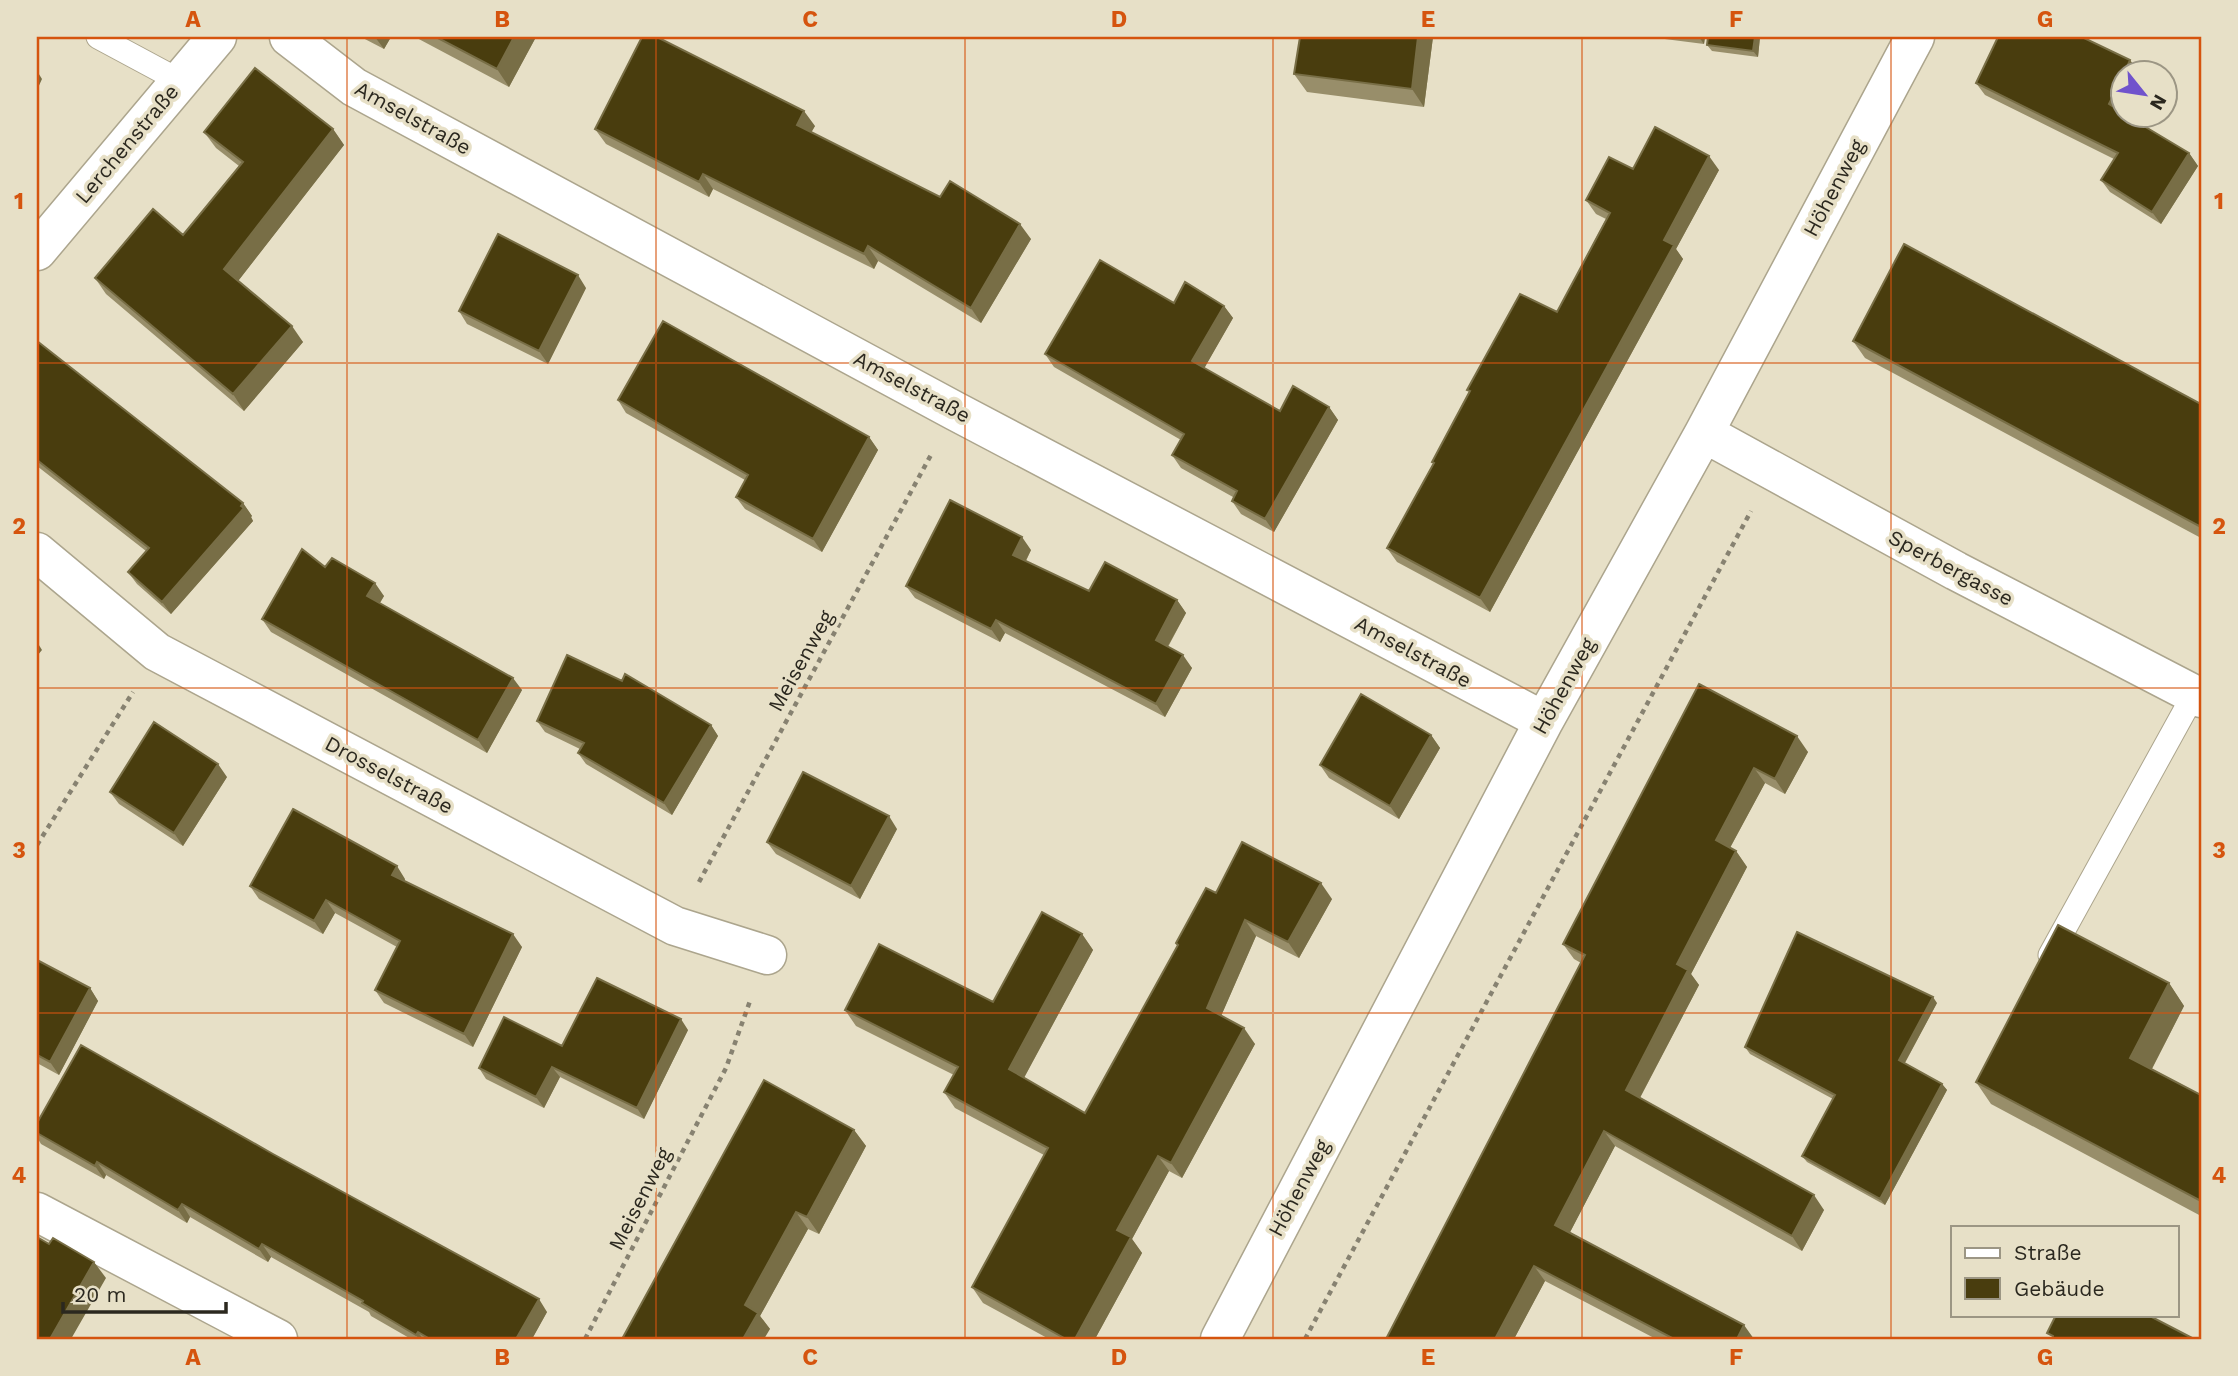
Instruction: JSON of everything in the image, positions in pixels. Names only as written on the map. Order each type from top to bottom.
[{"type":"street","name":"Lerchenstraße","points":[[37,251],[217,37]]},
{"type":"street","name":"Amselstraße","points":[[289,37],[354,87],[956,411],[1544,721]]},
{"type":"street","name":"Höhenweg","points":[[1220,1339],[1544,721],[1704,433],[1914,37]]},
{"type":"street","name":"Sperbergasse","points":[[1704,433],[1956,572],[2198,696]]},
{"type":"street","name":"Drosselstraße","points":[[37,552],[157,652],[675,926],[767,955]]},
{"type":"street","points":[[37,1212],[278,1339]]},
{"type":"lane","points":[[98,37],[180,81]]},
{"type":"lane","points":[[2037,978],[2198,696]]},
{"type":"path","name":"Meisenweg","points":[[675,926],[956,411]]},
{"type":"path","points":[[1305,1339],[1772,471]]},
{"type":"path","points":[[37,845],[157,652]]},
{"type":"path","name":"Meisenweg","points":[[585,1339],[726,1068],[767,955]]},
{"type":"building","points":[[436,37],[514,37],[497,69]]},
{"type":"building","points":[[642,37],[657,37],[804,111],[797,125],[940,197],[950,181],[1020,224],[971,308],[868,246],[864,254],[703,174],[699,182],[595,129]]},
{"type":"building","points":[[1300,37],[1418,37],[1412,89],[1294,74]]},
{"type":"building","points":[[1708,37],[1755,37],[1753,51],[1707,45]]},
{"type":"building","points":[[1998,37],[2082,37],[2130,60],[2108,60],[2108,130],[2150,130],[2189,153],[2152,212],[2101,180],[2118,153],[1976,83]]},
{"type":"building","points":[[255,68],[333,129],[224,269],[292,326],[233,394],[95,278],[153,209],[183,235],[243,162],[204,132]]},
{"type":"building","points":[[1655,127],[1709,156],[1664,240],[1674,245],[1480,598],[1387,548],[1434,463],[1432,462],[1470,391],[1467,390],[1520,294],[1557,312],[1610,213],[1586,200],[1609,157],[1633,169]]},
{"type":"building","points":[[498,234],[578,275],[539,351],[459,311]]},
{"type":"building","points":[[1904,244],[2201,404],[2201,527],[1853,341]]},
{"type":"building","points":[[1100,260],[1174,303],[1185,282],[1224,306],[1192,361],[1280,411],[1293,386],[1329,407],[1265,519],[1232,501],[1237,491],[1172,455],[1184,434],[1045,354]]},
{"type":"building","points":[[663,321],[869,437],[813,539],[736,497],[748,475],[618,400]]},
{"type":"building","points":[[37,341],[243,503],[241,506],[244,508],[162,602],[128,572],[149,548],[37,460]]},
{"type":"building","points":[[950,500],[1022,537],[1013,555],[1089,591],[1105,562],[1177,600],[1156,640],[1183,655],[1156,704],[996,620],[991,629],[906,586]]},
{"type":"building","points":[[302,549],[325,567],[332,558],[375,583],[367,596],[513,678],[478,740],[262,619]]},
{"type":"building","points":[[567,655],[622,681],[625,674],[711,725],[664,803],[578,753],[584,743],[537,721]]},
{"type":"building","points":[[1699,684],[1797,736],[1775,779],[1754,768],[1716,840],[1736,851],[1677,964],[1688,970],[1626,1090],[1814,1195],[1792,1236],[1604,1131],[1555,1225],[1744,1325],[1737,1339],[1674,1339],[1534,1266],[1495,1339],[1386,1339],[1585,955],[1563,944]]},
{"type":"building","points":[[1361,694],[1431,735],[1390,806],[1320,765]]},
{"type":"building","points":[[154,722],[218,764],[174,833],[110,792]]},
{"type":"building","points":[[803,772],[889,816],[851,886],[767,842]]},
{"type":"building","points":[[293,809],[397,866],[392,875],[513,934],[464,1034],[375,990],[400,941],[326,900],[314,921],[250,886]]},
{"type":"building","points":[[1242,842],[1321,883],[1288,942],[1245,920],[1207,1008],[1244,1028],[1171,1163],[1158,1156],[1117,1230],[1131,1237],[1075,1339],[1066,1339],[972,1287],[1048,1148],[944,1092],[958,1067],[845,1010],[879,944],[993,1002],[1042,912],[1082,934],[1009,1069],[1085,1113],[1178,945],[1176,943],[1206,888],[1216,893]]},
{"type":"building","points":[[2058,925],[2169,983],[2130,1058],[2201,1095],[2201,1201],[1976,1082]]},
{"type":"building","points":[[1797,932],[1933,997],[1899,1060],[1942,1084],[1880,1199],[1802,1156],[1835,1095],[1745,1047]]},
{"type":"building","points":[[37,960],[90,988],[50,1062],[37,1055]]},
{"type":"building","points":[[597,978],[681,1019],[637,1108],[552,1067],[536,1097],[479,1068],[504,1017],[562,1046]]},
{"type":"building","points":[[81,1045],[273,1154],[539,1299],[516,1339],[430,1339],[418,1332],[416,1335],[362,1303],[363,1301],[262,1244],[259,1249],[182,1204],[178,1210],[97,1162],[95,1166],[37,1133],[37,1123]]},
{"type":"building","points":[[764,1080],[854,1130],[807,1217],[796,1212],[745,1305],[758,1313],[743,1339],[622,1339]]},
{"type":"building","points":[[37,1237],[49,1244],[53,1238],[94,1262],[50,1339],[37,1339]]},
{"type":"building","points":[[2056,1316],[2150,1316],[2194,1339],[2052,1339],[2053,1336],[2047,1333]]}]
